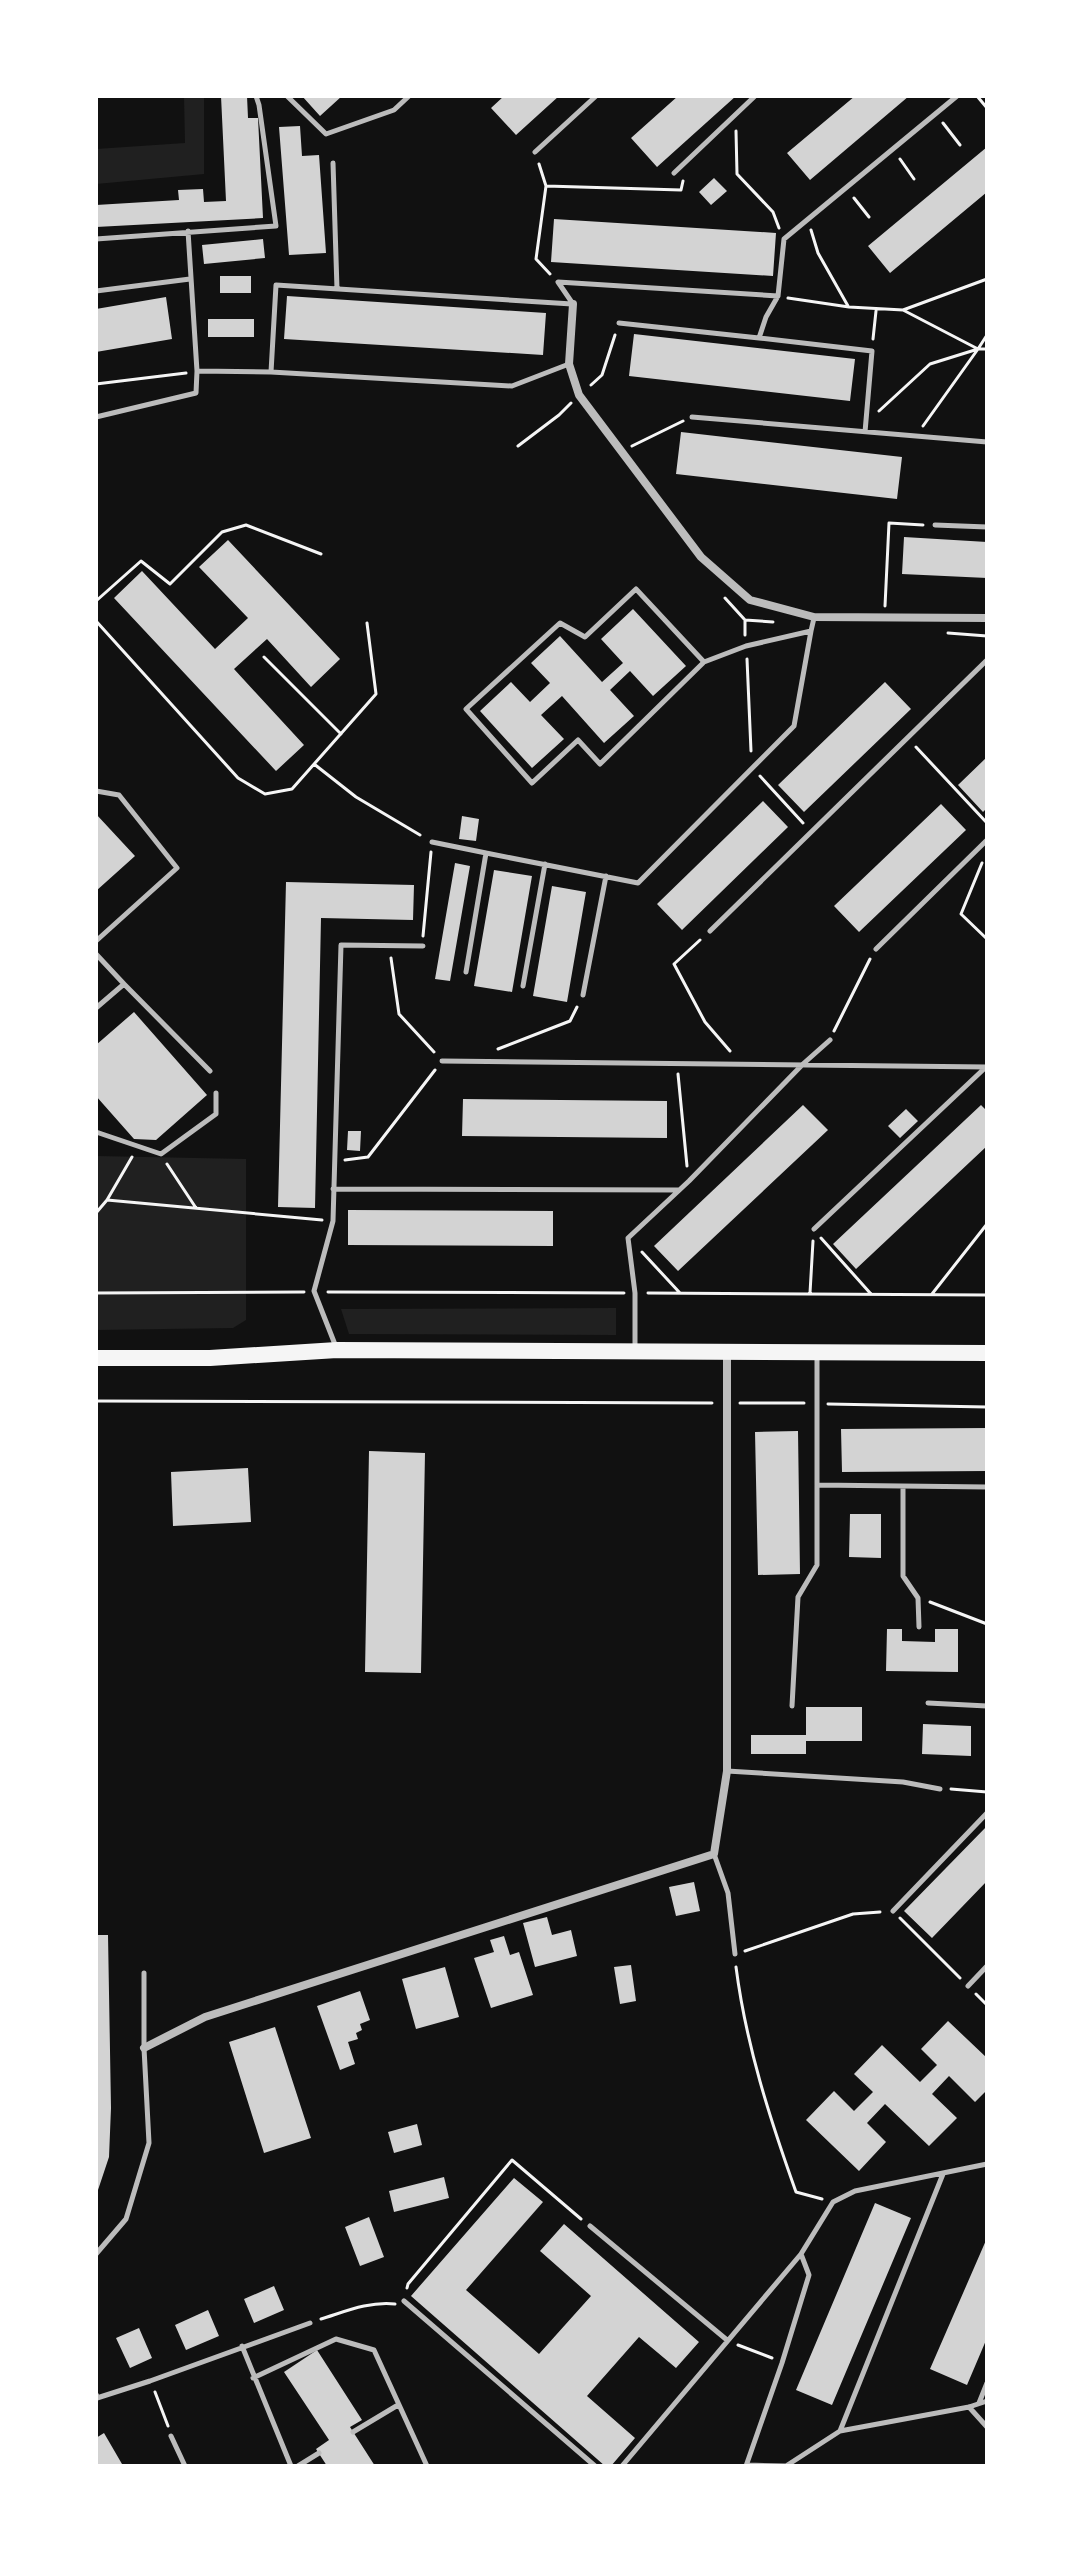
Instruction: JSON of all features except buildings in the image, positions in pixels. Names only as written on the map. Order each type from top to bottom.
[{"type":"main road","points":[[96,1358],[210,1358],[337,1350],[987,1353]]},
{"type":"street","points":[[573,304],[569,364],[579,395],[701,557],[750,600],[814,617],[987,618]]},
{"type":"street","points":[[144,2048],[205,2017],[714,1854],[727,1771],[727,1352]]},
{"type":"lane","points":[[96,239],[276,226],[256,96]]},
{"type":"lane","points":[[287,96],[326,134],[394,110],[409,96]]},
{"type":"lane","points":[[535,152],[596,96]]},
{"type":"lane","points":[[674,173],[755,96]]},
{"type":"lane","points":[[759,338],[778,296],[784,239],[957,96]]},
{"type":"lane","points":[[333,163],[337,289]]},
{"type":"lane","points":[[96,417],[196,393],[188,231]]},
{"type":"lane","points":[[96,291],[190,279]]},
{"type":"lane","points":[[558,282],[778,296]]},
{"type":"lane","points":[[558,282],[573,304]]},
{"type":"lane","points":[[271,372],[276,285],[573,304]]},
{"type":"lane","points":[[619,323],[872,351],[865,432]]},
{"type":"lane","points":[[197,371],[271,372],[512,386],[569,364]]},
{"type":"lane","points":[[692,417],[987,442]]},
{"type":"lane","points":[[935,525],[987,527]]},
{"type":"lane","points":[[704,662],[636,589],[585,637],[560,623],[466,709],[532,783],[578,740],[600,764],[704,662],[746,646],[811,631]]},
{"type":"lane","points":[[432,842],[638,883],[794,726],[814,617]]},
{"type":"lane","points":[[710,931],[987,660]]},
{"type":"lane","points":[[96,791],[119,795],[177,868],[96,941]]},
{"type":"lane","points":[[876,949],[987,840]]},
{"type":"lane","points":[[466,972],[486,853]]},
{"type":"lane","points":[[523,986],[545,864]]},
{"type":"lane","points":[[583,995],[606,876]]},
{"type":"lane","points":[[337,1350],[314,1291],[333,1221],[341,945],[423,946]]},
{"type":"lane","points":[[96,954],[210,1071]]},
{"type":"lane","points":[[96,1008],[124,984]]},
{"type":"lane","points":[[635,1351],[635,1293],[628,1238],[830,1040]]},
{"type":"lane","points":[[442,1061],[987,1067]]},
{"type":"lane","points":[[814,1229],[987,1067]]},
{"type":"lane","points":[[96,1132],[161,1154],[216,1114],[216,1093]]},
{"type":"lane","points":[[333,1189],[679,1190]]},
{"type":"lane","points":[[792,1706],[798,1597],[817,1565],[817,1353]]},
{"type":"lane","points":[[817,1485],[987,1487]]},
{"type":"lane","points":[[903,1487],[903,1576],[918,1598],[919,1627]]},
{"type":"lane","points":[[928,1703],[987,1706]]},
{"type":"lane","points":[[727,1771],[903,1782],[940,1789]]},
{"type":"lane","points":[[893,1911],[987,1813]]},
{"type":"lane","points":[[714,1854],[728,1893],[735,1954]]},
{"type":"lane","points":[[968,1986],[987,1966]]},
{"type":"lane","points":[[96,2254],[126,2219],[149,2143],[144,1973]]},
{"type":"lane","points":[[622,2466],[801,2254],[833,2202],[855,2191],[987,2164]]},
{"type":"lane","points":[[840,2431],[943,2173]]},
{"type":"lane","points":[[590,2226],[727,2340]]},
{"type":"lane","points":[[801,2254],[809,2275],[747,2465],[786,2466],[840,2431],[987,2401]]},
{"type":"lane","points":[[404,2301],[595,2466]]},
{"type":"lane","points":[[97,2396],[150,2381],[310,2323]]},
{"type":"lane","points":[[253,2378],[336,2339],[374,2350],[427,2466]]},
{"type":"lane","points":[[242,2346],[291,2466]]},
{"type":"lane","points":[[979,2403],[987,2383]]},
{"type":"lane","points":[[353,2432],[398,2405]]},
{"type":"lane","points":[[969,2407],[987,2427]]},
{"type":"lane","points":[[171,2436],[185,2466]]},
{"type":"lane","points":[[298,2466],[319,2453]]},
{"type":"path","points":[[977,96],[987,108]]},
{"type":"path","points":[[736,113],[737,174],[773,212],[784,239]]},
{"type":"path","points":[[936,113],[960,145]]},
{"type":"path","points":[[893,149],[914,179]]},
{"type":"path","points":[[535,152],[546,186],[536,259],[558,282]]},
{"type":"path","points":[[546,186],[681,190],[689,158]]},
{"type":"path","points":[[846,187],[869,217]]},
{"type":"path","points":[[808,219],[818,253],[849,307]]},
{"type":"path","points":[[778,296],[849,307],[903,310],[987,279]]},
{"type":"path","points":[[872,351],[876,309]]},
{"type":"path","points":[[903,310],[978,349]]},
{"type":"path","points":[[518,446],[559,415],[602,375],[619,323]]},
{"type":"path","points":[[917,436],[987,335]]},
{"type":"path","points":[[865,423],[930,364],[987,349]]},
{"type":"path","points":[[96,384],[197,371]]},
{"type":"path","points":[[621,451],[692,417]]},
{"type":"path","points":[[884,617],[889,523],[935,525]]},
{"type":"path","points":[[96,601],[141,561],[170,584],[222,532],[246,525],[321,554]]},
{"type":"path","points":[[96,621],[238,778],[265,794],[292,789],[376,694],[367,623]]},
{"type":"path","points":[[746,646],[752,767],[811,832]]},
{"type":"path","points":[[264,657],[341,734]]},
{"type":"path","points":[[908,739],[987,823]]},
{"type":"path","points":[[314,764],[356,797],[432,842],[423,946]]},
{"type":"path","points":[[987,852],[961,914],[987,939]]},
{"type":"path","points":[[710,931],[674,964],[705,1022],[741,1063]]},
{"type":"path","points":[[334,1162],[368,1157],[442,1061],[399,1014],[390,946]]},
{"type":"path","points":[[830,1040],[876,949]]},
{"type":"path","points":[[498,1049],[570,1021],[583,995]]},
{"type":"path","points":[[676,1063],[689,1181]]},
{"type":"path","points":[[96,1213],[138,1147]]},
{"type":"path","points":[[161,1154],[197,1209]]},
{"type":"path","points":[[107,1200],[333,1221]]},
{"type":"path","points":[[932,1295],[987,1224]]},
{"type":"path","points":[[810,1294],[814,1229]]},
{"type":"path","points":[[814,1229],[871,1294]]},
{"type":"path","points":[[628,1238],[680,1293]]},
{"type":"path","points":[[96,1293],[314,1291],[987,1295]]},
{"type":"path","points":[[96,1401],[987,1407]]},
{"type":"path","points":[[918,1598],[987,1624]]},
{"type":"path","points":[[940,1789],[987,1792]]},
{"type":"path","points":[[833,2202],[796,2192],[769,2118],[742,2013],[735,1954],[853,1914],[893,1911],[987,2005]]},
{"type":"path","points":[[310,2323],[355,2308],[404,2301],[408,2284],[512,2160],[590,2226]]},
{"type":"path","points":[[727,2340],[782,2363]]},
{"type":"path","points":[[150,2381],[171,2436]]},
{"type":"shaded area","points":[[184,96],[204,96],[204,174],[96,184],[96,149],[185,143]]},
{"type":"shaded area","points":[[96,1156],[246,1159],[246,1320],[233,1328],[96,1330]]},
{"type":"shaded area","points":[[616,1308],[616,1335],[349,1334],[341,1309]]}]
